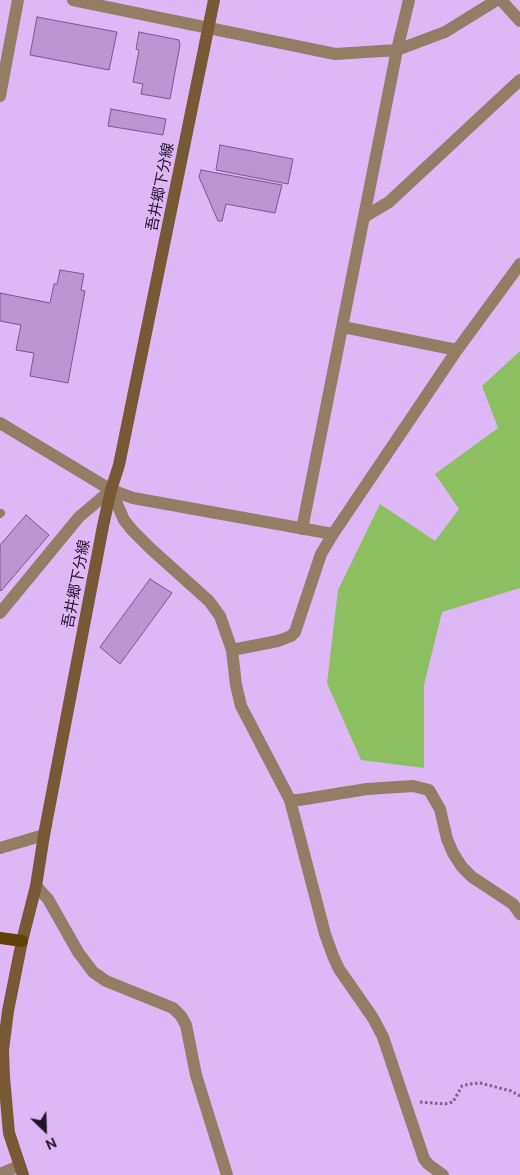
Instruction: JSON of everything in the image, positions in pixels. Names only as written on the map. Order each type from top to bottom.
[{"type":"main road","name":"吾井郷下分線","points":[[21,1171],[5,1132],[4,1050],[8,1011],[22,941],[36,886],[44,835],[112,490],[119,464],[214,0]]},
{"type":"main road","points":[[0,938],[22,941]]},
{"type":"street","points":[[0,96],[18,0]]},
{"type":"street","points":[[73,0],[335,54],[397,50],[445,32],[497,0]]},
{"type":"street","points":[[302,529],[408,0]]},
{"type":"street","points":[[501,0],[520,21]]},
{"type":"street","points":[[364,217],[389,202],[520,80]]},
{"type":"street","points":[[232,650],[278,641],[291,636],[295,632],[322,554],[333,534],[457,350],[520,264]]},
{"type":"street","points":[[343,327],[457,350]]},
{"type":"street","points":[[0,423],[112,490],[133,498],[333,534]]},
{"type":"street","points":[[1,610],[79,517],[112,490]]},
{"type":"street","points":[[112,490],[124,520],[128,525],[151,549],[209,602],[220,616],[232,650],[236,685],[241,706],[290,800],[325,934],[333,956],[339,969],[373,1018],[383,1037],[424,1159],[443,1175]]},
{"type":"street","points":[[290,800],[413,786],[429,790],[440,809],[447,839],[462,867],[472,877],[513,904],[520,914]]},
{"type":"street","points":[[0,848],[44,835]]},
{"type":"street","points":[[36,886],[48,899],[78,952],[93,972],[106,981],[173,1008],[181,1016],[186,1025],[196,1075],[227,1175]]},
{"type":"street","points":[[0,1174],[21,1171]]},
{"type":"path","points":[[413,1101],[445,1104],[453,1102],[462,1086],[480,1083],[511,1091],[520,1096]]},
{"type":"green space","points":[[520,351],[520,588],[442,612],[424,685],[424,768],[361,760],[327,683],[338,590],[380,504],[435,541],[459,509],[435,474],[498,428],[482,386]]},
{"type":"building","points":[[37,17],[117,32],[109,70],[30,55]]},
{"type":"building","points":[[139,32],[179,40],[180,45],[170,99],[141,94],[143,84],[133,82],[139,50],[136,49]]},
{"type":"building","points":[[111,109],[166,119],[163,135],[108,126]]},
{"type":"building","points":[[220,145],[293,159],[288,184],[216,170]]},
{"type":"building","points":[[201,170],[282,185],[275,213],[226,204],[222,221],[218,221],[199,177]]},
{"type":"building","points":[[60,270],[84,274],[81,290],[85,291],[68,383],[30,376],[34,353],[16,350],[21,325],[0,321],[0,293],[50,303],[54,284],[57,284]]},
{"type":"building","points":[[26,515],[49,535],[1,591],[0,545]]},
{"type":"building","points":[[150,579],[172,593],[120,664],[100,647]]}]
